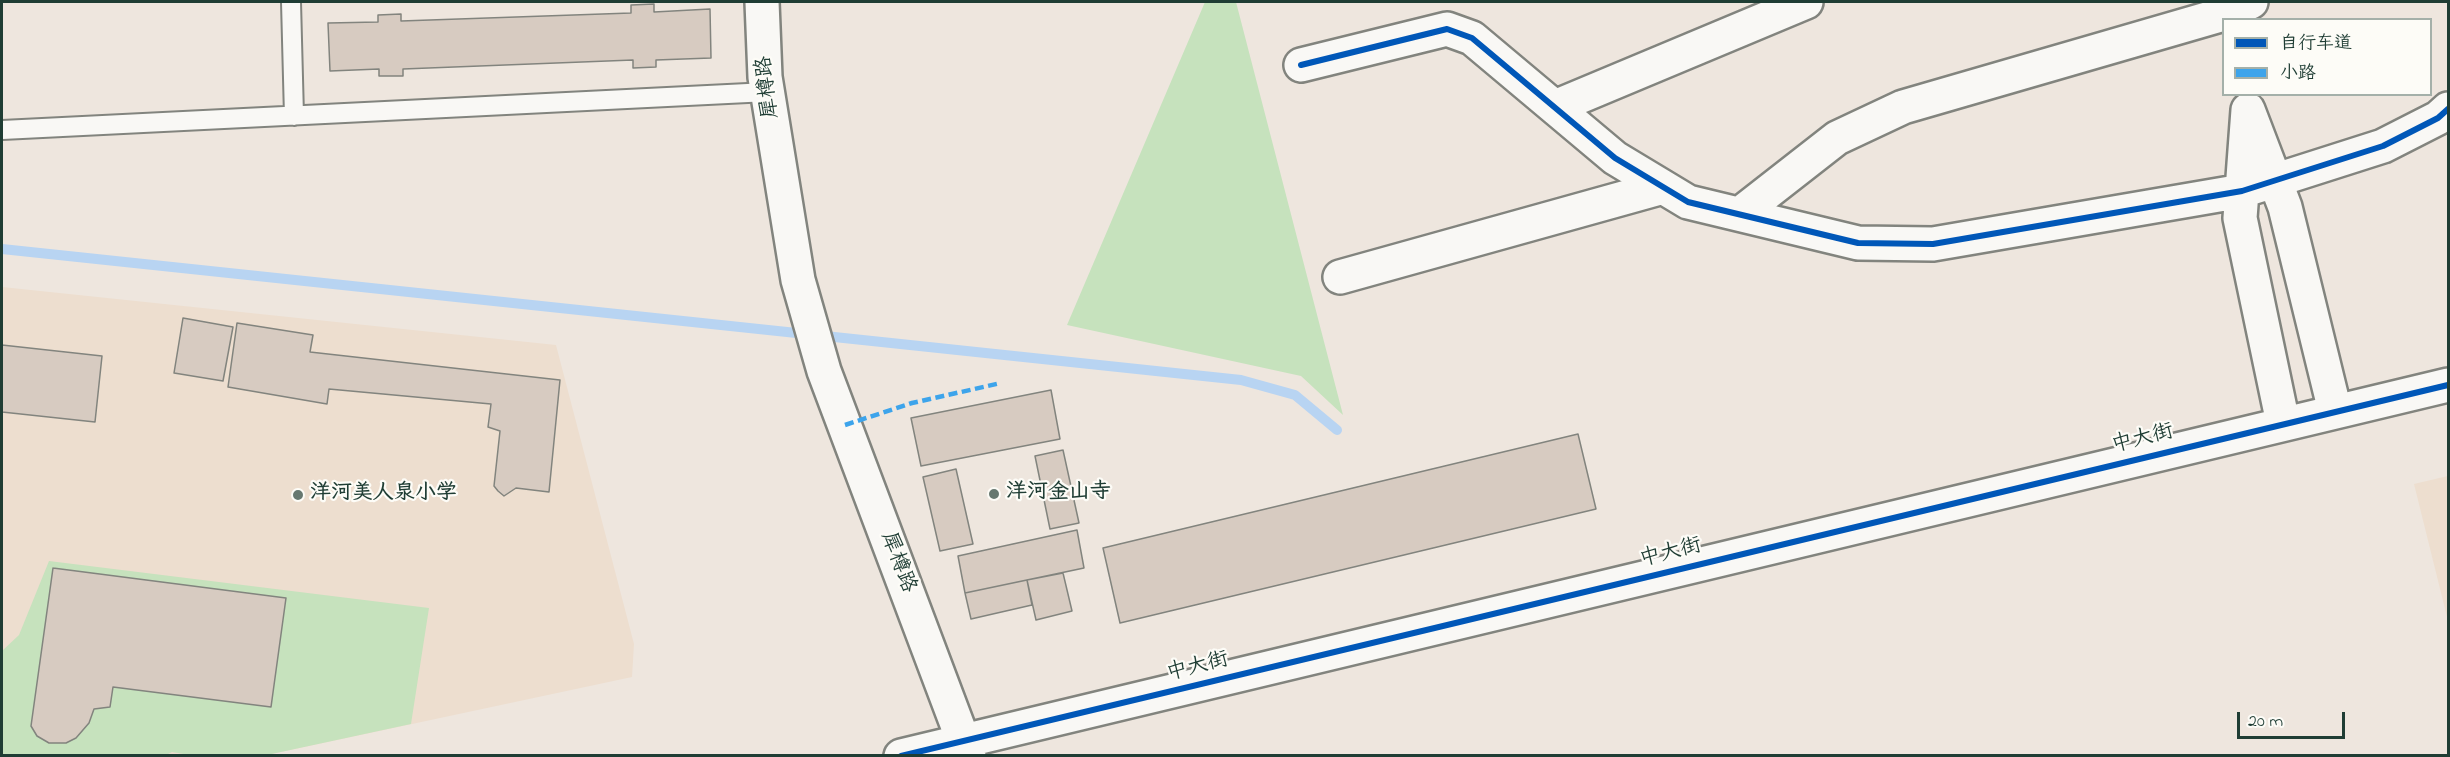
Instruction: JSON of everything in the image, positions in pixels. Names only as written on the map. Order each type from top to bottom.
[{"type":"street","name":"犀樽路","points":[[762,2],[768,92],[798,279],[824,371],[966,748]]},
{"type":"street","points":[[1554,107],[1806,2]]},
{"type":"street","points":[[1740,213],[1837,138],[1903,107],[2230,9]]},
{"type":"street","points":[[1301,65],[1446,15],[1615,158],[1688,201],[1858,243],[1933,244],[2242,191],[2383,146],[2438,118],[2448,109]]},
{"type":"street","points":[[2246,102],[2285,207],[2335,411]]},
{"type":"street","points":[[2246,102],[2240,218],[2283,423]]},
{"type":"street","points":[[1340,277],[1663,187]]},
{"type":"street","name":"中大街","points":[[901,756],[966,748],[2283,423],[2448,385]]},
{"type":"lane","points":[[291,2],[294,116]]},
{"type":"lane","points":[[2,130],[768,92]]},
{"type":"shaded area","name":"洋河美人泉小学","points":[[2,287],[556,345],[634,644],[632,677],[267,755],[2,756]]},
{"type":"shaded area","points":[[2448,476],[2448,621],[2414,484]]},
{"type":"green space","points":[[1205,2],[1236,2],[1343,415],[1301,376],[1067,325]]},
{"type":"green space","points":[[49,561],[429,608],[411,724],[267,755],[195,756],[172,752],[164,756],[2,755],[2,651],[19,635]]},
{"type":"building","points":[[654,4],[654,12],[710,9],[711,58],[656,60],[656,67],[633,68],[633,60],[403,69],[403,76],[379,76],[379,69],[330,71],[328,23],[378,22],[378,15],[401,14],[401,21],[631,13],[631,5]]},
{"type":"building","points":[[183,318],[233,327],[223,381],[174,373]]},
{"type":"building","points":[[237,323],[313,335],[310,352],[560,380],[549,492],[516,488],[504,496],[494,486],[500,431],[488,427],[491,404],[329,389],[327,404],[228,387]]},
{"type":"building","points":[[2,345],[102,356],[95,422],[2,412]]},
{"type":"building","points":[[1051,390],[1060,439],[921,466],[911,418]]},
{"type":"building","points":[[1578,434],[1596,509],[1120,623],[1103,548]]},
{"type":"building","points":[[1063,450],[1079,523],[1050,529],[1035,456]]},
{"type":"building","points":[[956,469],[973,544],[940,551],[923,477]]},
{"type":"building","points":[[1077,530],[1084,568],[965,593],[958,556]]},
{"type":"building","points":[[53,568],[286,598],[271,707],[113,687],[110,707],[94,709],[89,723],[76,738],[66,743],[49,743],[37,736],[31,726]]},
{"type":"building","points":[[1063,573],[1072,611],[1036,620],[1027,580]]},
{"type":"building","points":[[1027,580],[1032,605],[971,619],[965,593]]},
{"type":"waterway","points":[[2,249],[1241,380],[1295,395],[1337,430]]},
{"type":"marked path","points":[[845,425],[912,403],[1001,383]]},
{"type":"cycle path","points":[[1301,65],[1447,29],[1472,38],[1615,158],[1688,202],[1858,243],[1933,244],[2242,191],[2383,146],[2438,118],[2448,109]]},
{"type":"cycle path","points":[[901,756],[2448,385]]},
{"type":"place","name":"洋河金山寺","points":[[994,494]]},
{"type":"place","name":"洋河美人泉小学","points":[[298,495]]}]
